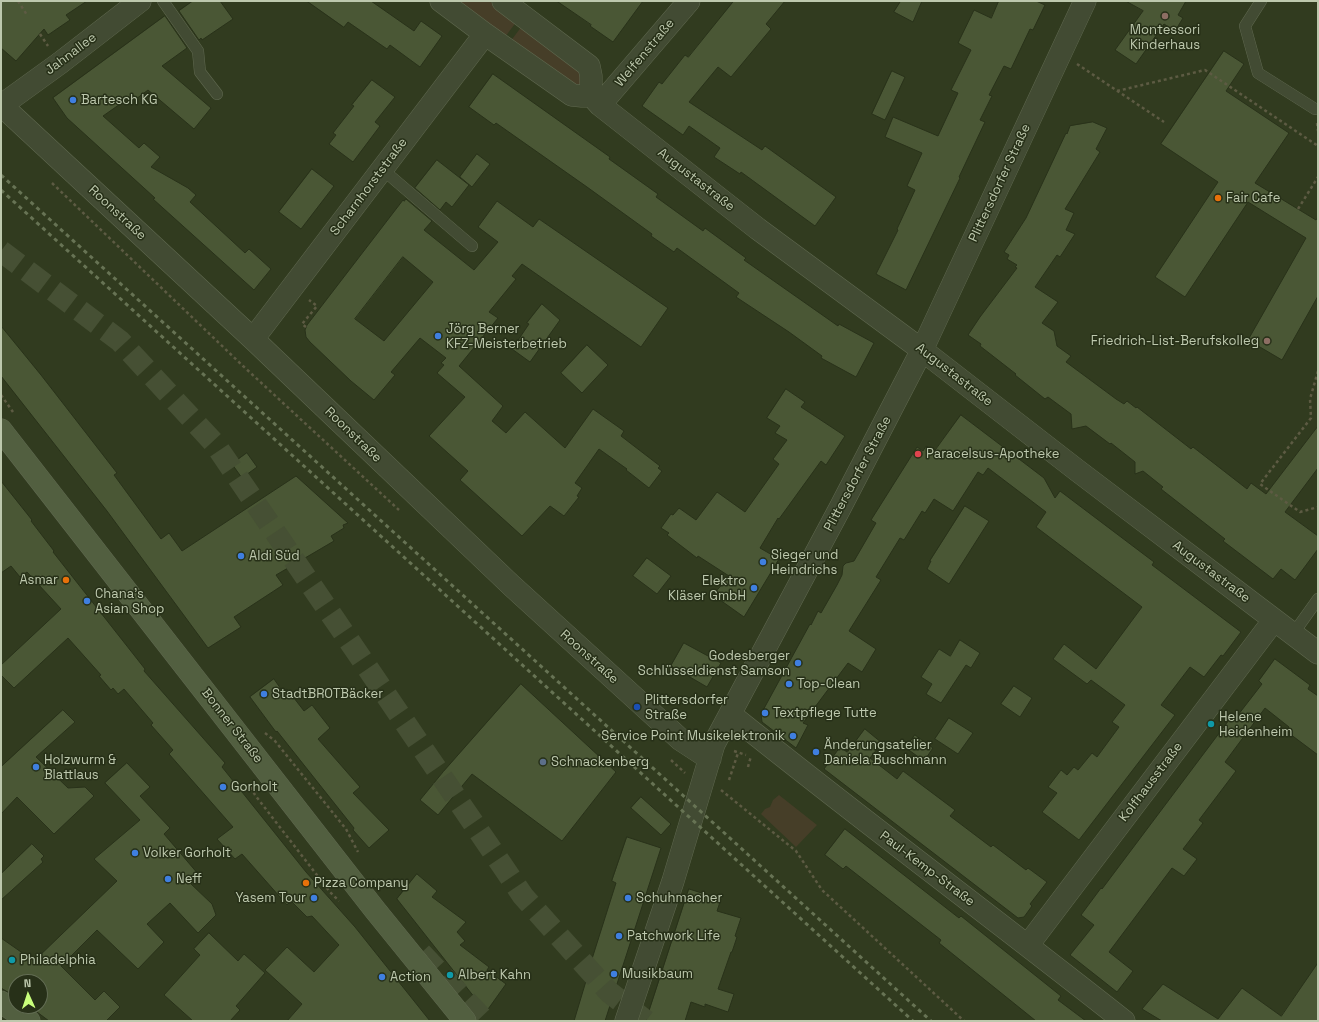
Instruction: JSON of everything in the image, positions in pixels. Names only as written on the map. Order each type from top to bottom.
[{"type":"main road","name":"Bonner Straße","points":[[1,430],[380,915],[465,1021]]},
{"type":"main road","points":[[1,1002],[29,1021]]},
{"type":"street","name":"Jahnallee","points":[[1,105],[60,63],[140,1]]},
{"type":"street","points":[[441,1],[572,95],[596,100]]},
{"type":"street","points":[[503,1],[589,66],[591,88],[596,100]]},
{"type":"street","name":"Welfenstraße","points":[[596,100],[689,1]]},
{"type":"street","name":"Plittersdorfer Straße","points":[[626,1021],[673,881],[714,744],[840,508],[922,350],[1085,1]]},
{"type":"street","name":"Scharnhorststraße","points":[[253,339],[485,34]]},
{"type":"street","name":"Augustastraße","points":[[596,100],[758,229],[922,350],[1318,653]]},
{"type":"street","name":"Roonstraße","points":[[1,105],[253,339],[512,586],[681,740],[710,759]]},
{"type":"street","name":"Kolfhausstraße","points":[[1028,945],[1274,620]]},
{"type":"street","name":"Paul-Kemp-Straße","points":[[730,714],[888,839],[1028,945],[1124,1021]]},
{"type":"lane","points":[[163,1],[198,51],[200,72],[217,94]]},
{"type":"lane","points":[[1261,1],[1245,26],[1258,73],[1315,109]]},
{"type":"lane","points":[[382,169],[472,246]]},
{"type":"lane","points":[[1293,634],[1318,599]]},
{"type":"path","points":[[18,1],[27,15]]},
{"type":"path","points":[[1060,53],[1164,122]]},
{"type":"path","points":[[1117,91],[1205,70],[1318,146]]},
{"type":"path","points":[[1298,210],[1318,177]]},
{"type":"path","points":[[47,179],[243,366],[402,512]]},
{"type":"path","points":[[306,327],[302,324],[314,309]]},
{"type":"path","points":[[1318,371],[1310,399],[1311,418],[1260,484],[1300,512],[1318,507]]},
{"type":"path","points":[[729,780],[738,752]]},
{"type":"path","points":[[666,755],[701,788],[717,786],[796,851],[822,890],[964,1021]]},
{"type":"path","points":[[748,767],[750,759]]},
{"type":"shaded area","points":[[455,1],[489,1],[517,21],[505,37]]},
{"type":"shaded area","points":[[522,26],[578,68],[583,81],[579,86],[576,87],[510,42]]},
{"type":"shaded area","points":[[779,795],[817,825],[796,847],[761,814],[765,809],[770,807],[773,800]]},
{"type":"building","points":[[1,1],[87,1],[66,15],[70,20],[48,35],[44,29],[16,61],[1,48]]},
{"type":"building","points":[[193,1],[220,1],[233,19],[202,40],[201,38],[199,40],[179,11]]},
{"type":"building","points":[[307,1],[371,1],[414,31],[421,21],[442,36],[420,67],[390,45],[387,49],[348,22],[344,27]]},
{"type":"building","points":[[557,1],[643,1],[613,42]]},
{"type":"building","points":[[734,1],[785,1],[766,24],[771,29],[731,77],[718,67],[689,102],[762,150],[765,146],[836,197],[815,226],[741,172],[740,174],[714,157],[720,148],[689,126],[683,135],[642,106],[659,82],[662,84],[685,55],[688,57]]},
{"type":"building","points":[[901,1],[922,1],[913,22],[894,12]]},
{"type":"building","points":[[999,1],[1036,1],[1045,5],[1033,30],[1030,29],[1011,69],[1004,66],[989,95],[992,96],[980,120],[985,122],[959,177],[960,178],[906,290],[876,274],[898,230],[897,229],[915,190],[907,186],[922,153],[885,137],[893,117],[938,136],[958,93],[951,90],[971,50],[958,43],[974,10],[991,18]]},
{"type":"building","points":[[1126,1],[1186,1],[1178,15],[1183,18],[1175,31],[1164,24],[1136,64],[1115,50],[1143,11]]},
{"type":"building","points":[[165,16],[187,48],[162,66],[211,108],[194,129],[148,90],[136,99],[133,95],[103,116],[139,148],[144,143],[160,157],[151,167],[188,188],[196,195],[190,202],[245,253],[249,249],[271,269],[254,290],[153,199],[155,198],[67,118],[53,98]]},
{"type":"building","points":[[1224,51],[1244,64],[1226,91],[1289,133],[1255,183],[1316,220],[1318,217],[1318,296],[1282,360],[1248,340],[1306,238],[1248,202],[1185,297],[1155,277],[1218,182],[1161,144]]},
{"type":"building","points":[[892,71],[905,77],[885,120],[872,114]]},
{"type":"building","points":[[493,74],[610,157],[609,159],[658,194],[656,197],[703,231],[705,228],[746,258],[744,260],[838,326],[839,324],[874,343],[856,377],[821,358],[822,356],[789,332],[736,297],[739,293],[677,248],[674,252],[651,236],[652,234],[587,187],[496,123],[494,125],[469,107]]},
{"type":"building","points":[[372,80],[395,97],[375,122],[380,126],[353,162],[329,144],[336,135],[333,133],[354,106],[352,105]]},
{"type":"building","points":[[1093,122],[1107,128],[1096,149],[1100,152],[1065,209],[1074,213],[1066,230],[1075,234],[1060,257],[1057,255],[1035,287],[1058,302],[1042,323],[1054,331],[1057,346],[1071,356],[1066,362],[1116,399],[1124,404],[1127,401],[1136,408],[1137,407],[1191,449],[1193,447],[1247,489],[1251,483],[1266,494],[1318,426],[1318,468],[1285,512],[1318,536],[1318,549],[1295,580],[1281,569],[1273,579],[1223,541],[1225,539],[1161,489],[1163,487],[1143,471],[1135,474],[1135,462],[1111,443],[1110,444],[1086,426],[1072,429],[1071,414],[1048,397],[1045,399],[980,346],[981,344],[968,335],[1017,268],[1015,267],[1017,265],[1007,259],[1009,255],[1004,252],[1026,218],[1070,126]]},
{"type":"building","points":[[477,154],[490,164],[472,187],[460,177]]},
{"type":"building","points":[[437,160],[469,185],[452,207],[446,202],[440,210],[415,188]]},
{"type":"building","points":[[312,169],[334,186],[301,229],[279,212]]},
{"type":"building","points":[[406,199],[432,221],[424,230],[474,270],[498,242],[478,227],[497,201],[533,227],[539,219],[668,308],[641,347],[522,264],[512,276],[516,279],[489,312],[498,318],[459,366],[503,406],[492,421],[506,433],[525,412],[565,448],[593,409],[624,431],[621,436],[660,466],[658,468],[662,471],[649,488],[626,470],[627,469],[599,449],[575,483],[582,488],[577,496],[579,497],[564,516],[550,506],[522,536],[460,480],[468,471],[429,436],[465,397],[437,373],[444,365],[441,363],[446,358],[420,338],[391,372],[395,375],[374,400],[351,381],[310,342],[306,337],[305,330],[307,325],[403,200],[404,201]],"holes":[[[403,257],[433,282],[384,341],[355,319]]]},
{"type":"building","points":[[542,304],[560,320],[530,362],[512,349],[529,324],[527,323]]},
{"type":"building","name":"Aldi Süd","points":[[1,326],[117,473],[114,475],[161,539],[169,533],[182,551],[296,476],[348,523],[343,525],[344,528],[331,536],[334,541],[276,575],[283,585],[234,617],[241,627],[208,648],[107,511],[1,376]]},
{"type":"building","points":[[587,345],[608,365],[582,393],[561,373]]},
{"type":"building","points":[[786,389],[805,402],[801,407],[845,436],[826,465],[821,461],[779,519],[778,518],[760,548],[779,559],[744,617],[713,595],[729,576],[698,556],[697,558],[667,535],[669,533],[661,528],[671,514],[673,515],[679,508],[696,520],[717,492],[745,512],[779,464],[773,459],[787,440],[775,433],[780,426],[767,418]]},
{"type":"building","points":[[961,415],[1044,478],[1055,498],[1060,491],[1154,562],[1152,565],[1241,632],[1223,656],[1221,655],[1204,677],[1190,667],[1161,705],[1175,715],[1079,840],[1042,812],[1057,793],[1048,787],[1061,770],[1067,775],[1074,767],[1078,770],[1092,753],[1097,757],[1119,727],[1112,722],[1125,705],[1091,680],[1087,684],[1053,659],[1064,644],[1096,669],[1142,607],[1036,527],[1046,512],[988,468],[983,475],[978,472],[953,511],[934,499],[925,513],[922,511],[904,540],[900,538],[876,577],[881,580],[849,631],[876,649],[862,672],[848,663],[803,723],[808,725],[796,748],[762,722],[761,714],[810,624],[811,625],[818,611],[821,613],[837,585],[842,575],[843,566],[846,563],[854,561],[876,523],[871,520],[917,447],[923,451],[926,446],[934,451]]},
{"type":"building","points":[[247,453],[257,467],[242,478],[232,464]]},
{"type":"building","points":[[1,481],[32,520],[31,521],[54,551],[53,552],[145,669],[144,671],[225,763],[222,767],[306,872],[355,927],[430,1021],[287,1021],[302,1004],[265,970],[287,947],[314,972],[339,945],[312,916],[307,917],[291,901],[287,905],[242,854],[235,859],[217,839],[233,827],[169,754],[173,750],[151,725],[153,723],[124,689],[118,694],[113,688],[111,690],[99,676],[101,675],[68,638],[14,688],[1,675],[1,665],[61,609],[27,572],[20,577],[11,566],[1,573]]},
{"type":"building","points":[[965,506],[989,521],[949,584],[927,569],[930,561]]},
{"type":"building","points":[[647,558],[671,576],[657,594],[633,576]]},
{"type":"building","points":[[960,640],[980,653],[971,668],[966,665],[941,703],[926,694],[932,684],[921,677],[939,649],[950,656]]},
{"type":"building","points":[[684,643],[721,663],[707,687],[671,666]]},
{"type":"building","points":[[1275,659],[1310,685],[1308,689],[1318,696],[1318,755],[1286,731],[1289,727],[1265,708],[1225,762],[1236,771],[1199,820],[1203,823],[1183,849],[1197,859],[1184,876],[1172,868],[1109,952],[1133,971],[1117,992],[1070,955],[1094,925],[1081,915],[1232,716],[1238,715],[1262,684],[1259,681]]},
{"type":"building","points":[[274,679],[283,692],[287,689],[304,711],[312,705],[330,728],[318,739],[360,787],[353,793],[389,830],[369,848],[353,830],[354,828],[277,731],[276,732],[250,697]]},
{"type":"building","name":"Schnackenberg","points":[[521,684],[616,772],[562,841],[472,774],[438,815],[420,800]]},
{"type":"building","points":[[1014,686],[1032,698],[1020,717],[1001,704]]},
{"type":"building","points":[[63,710],[75,722],[36,757],[68,788],[85,787],[94,796],[54,834],[17,797],[1,814],[1,767]]},
{"type":"building","points":[[949,718],[973,733],[958,754],[935,739]]},
{"type":"building","points":[[865,729],[882,743],[870,758],[897,779],[903,771],[955,810],[950,816],[991,847],[993,845],[1026,870],[1028,868],[1047,882],[1030,904],[1032,906],[1024,917],[1018,918],[824,769],[840,747],[847,752]]},
{"type":"building","points":[[915,735],[933,748],[924,761],[906,748]]},
{"type":"building","points":[[127,763],[150,787],[140,796],[170,828],[164,834],[199,875],[190,883],[212,904],[216,915],[198,933],[170,903],[147,924],[164,942],[138,969],[97,930],[61,966],[95,1000],[104,991],[120,1007],[106,1021],[49,1021],[40,1014],[48,1014],[48,974],[8,974],[8,992],[1,988],[1,938],[34,961],[117,881],[94,859],[140,820],[105,783]]},
{"type":"building","points":[[641,797],[671,824],[661,835],[631,808]]},
{"type":"building","points":[[845,829],[959,918],[961,916],[1061,996],[1058,1000],[1086,1021],[1036,1021],[939,943],[941,940],[846,866],[843,869],[825,855]]},
{"type":"building","points":[[627,837],[661,848],[605,1021],[574,1021],[616,883],[612,881]]},
{"type":"building","points":[[32,844],[44,856],[41,859],[43,862],[1,900],[1,874]]},
{"type":"building","points":[[417,874],[437,891],[432,897],[466,922],[457,932],[465,941],[460,945],[489,967],[487,970],[506,984],[486,1012],[397,899]]},
{"type":"building","points":[[689,889],[721,899],[717,911],[741,918],[735,936],[737,937],[718,989],[734,994],[728,1012],[705,1004],[705,1007],[691,1002],[685,1021],[646,1021]]},
{"type":"building","points":[[209,933],[238,961],[244,954],[265,973],[236,1006],[240,1010],[230,1021],[193,1021],[164,995],[200,955],[194,949]]},
{"type":"building","points":[[1318,963],[1318,1021],[1162,1021],[1142,1009],[1163,984],[1218,1019],[1242,988],[1281,1016]]},
{"type":"tunnel","points":[[1,251],[120,341],[215,444],[523,896],[609,992],[646,1021]]},
{"type":"tunnel","points":[[421,953],[485,1021]]},
{"type":"railway","points":[[1,175],[931,1021]]},
{"type":"railway","points":[[1,190],[913,1021]]},
{"type":"place","name":"Montessori Kinderhaus","points":[[1165,16]]},
{"type":"place","name":"Bartesch KG","points":[[73,100]]},
{"type":"place","name":"Fair Cafe","points":[[1218,198]]},
{"type":"place","name":"Jörg Berner KFZ-Meisterbetrieb","points":[[438,336]]},
{"type":"place","name":"Friedrich-List-Berufskolleg","points":[[1267,341]]},
{"type":"place","name":"Paracelsus-Apotheke","points":[[918,454]]},
{"type":"place","name":"Aldi Süd","points":[[241,556]]},
{"type":"place","name":"Sieger und Heindrichs","points":[[763,562]]},
{"type":"place","name":"Asmar","points":[[66,580]]},
{"type":"place","name":"Elektro Kläser GmbH","points":[[754,588]]},
{"type":"place","name":"Chana's Asian Shop","points":[[87,601]]},
{"type":"place","name":"Godesberger Schlüsseldienst Samson","points":[[798,663]]},
{"type":"place","name":"Top-Clean","points":[[789,684]]},
{"type":"place","name":"StadtBROTBäcker","points":[[264,694]]},
{"type":"place","name":"Plittersdorfer Straße","points":[[637,707]]},
{"type":"place","name":"Textpflege Tutte","points":[[765,713]]},
{"type":"place","name":"Helene Heidenheim","points":[[1211,724]]},
{"type":"place","name":"Service Point Musikelektronik","points":[[793,736]]},
{"type":"place","name":"Änderungsatelier Daniela Buschmann","points":[[816,752]]},
{"type":"place","name":"Schnackenberg","points":[[543,762]]},
{"type":"place","name":"Holzwurm & Blattlaus","points":[[36,767]]},
{"type":"place","name":"Gorholt","points":[[223,787]]},
{"type":"place","name":"Volker Gorholt","points":[[135,853]]},
{"type":"place","name":"Neff","points":[[168,879]]},
{"type":"place","name":"Pizza Company","points":[[306,883]]},
{"type":"place","name":"Yasem Tour","points":[[314,898]]},
{"type":"place","name":"Schuhmacher","points":[[628,898]]},
{"type":"place","name":"Patchwork Life","points":[[619,936]]},
{"type":"place","name":"Philadelphia","points":[[12,960]]},
{"type":"place","name":"Musikbaum","points":[[614,974]]},
{"type":"place","name":"Albert Kahn","points":[[450,975]]},
{"type":"place","name":"Action","points":[[382,977]]}]
